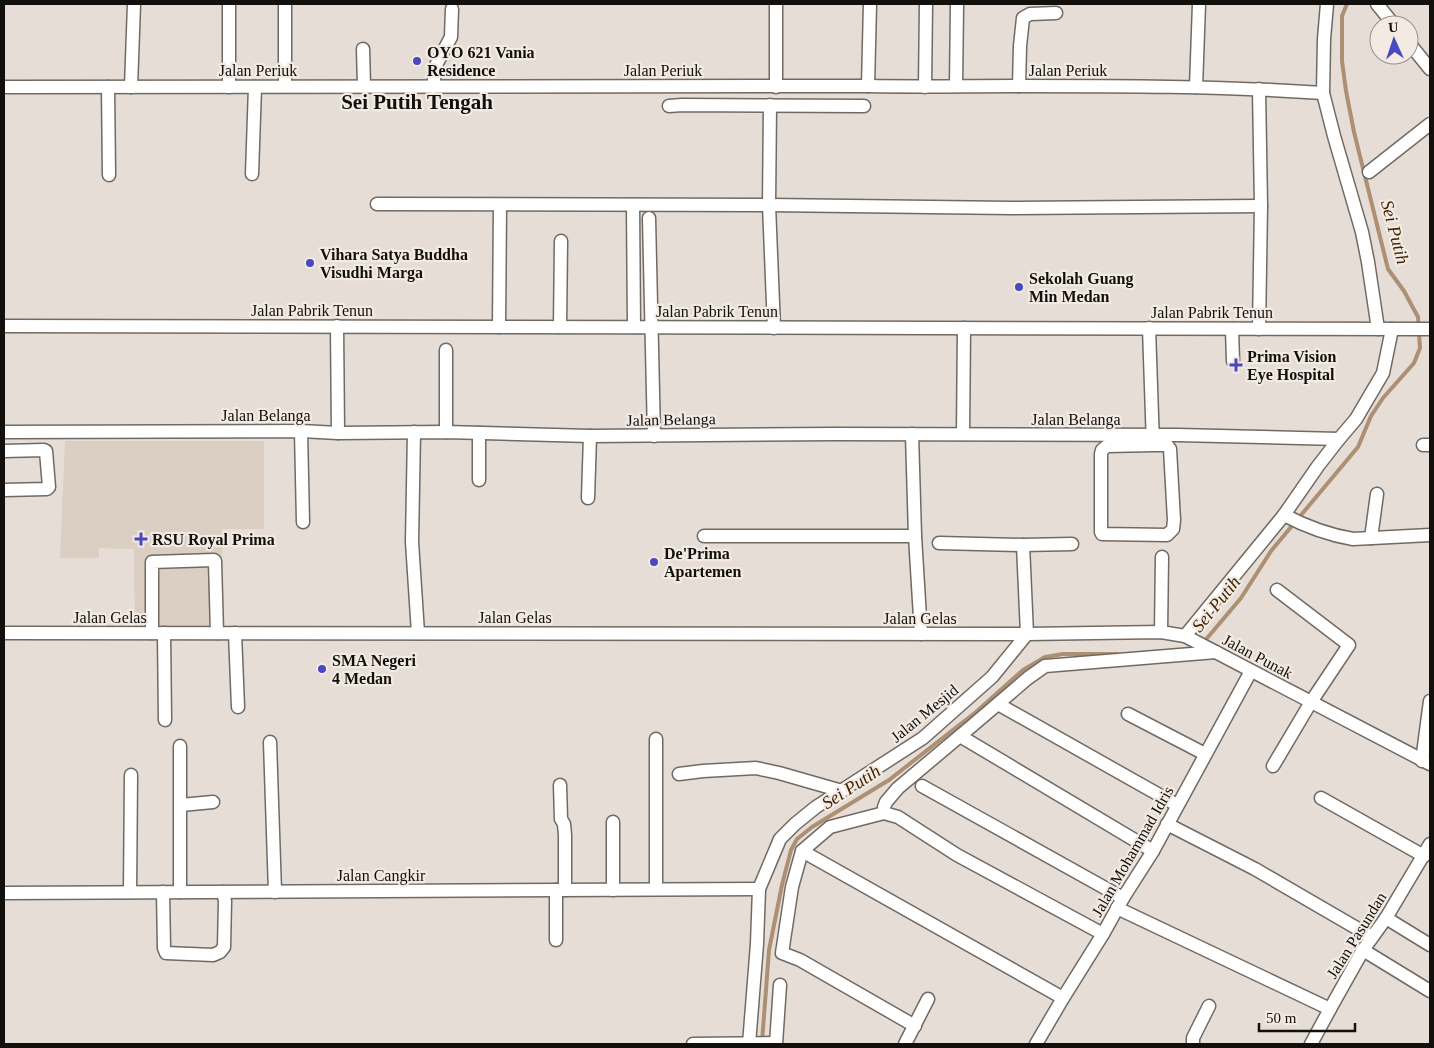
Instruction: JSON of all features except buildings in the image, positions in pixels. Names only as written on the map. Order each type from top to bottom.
[{"type":"street","points":[[131,87],[134,4]]},
{"type":"street","points":[[229,4],[229,87]]},
{"type":"street","points":[[285,4],[285,86]]},
{"type":"street","points":[[776,4],[776,87]]},
{"type":"street","points":[[868,86],[870,4]]},
{"type":"street","points":[[925,87],[926,4]]},
{"type":"street","points":[[956,86],[957,4]]},
{"type":"street","points":[[1196,87],[1199,4]]},
{"type":"street","points":[[1327,4],[1323,93],[1362,232],[1378,329]]},
{"type":"street","points":[[1377,4],[1386,15]]},
{"type":"street","points":[[433,87],[436,65],[451,37],[452,9]]},
{"type":"street","points":[[1019,86],[1023,18],[1030,14],[1056,13]]},
{"type":"street","points":[[363,49],[364,86]]},
{"type":"street","points":[[1419,55],[1430,69]]},
{"type":"street","name":"Jalan Periuk","points":[[4,87],[1019,86],[1196,87],[1323,93]]},
{"type":"street","points":[[252,174],[255,87]]},
{"type":"street","points":[[108,88],[109,174]]},
{"type":"street","points":[[1259,89],[1261,206],[1259,329]]},
{"type":"street","points":[[770,105],[769,205],[774,328]]},
{"type":"street","points":[[669,106],[864,106]]},
{"type":"street","points":[[1369,172],[1430,124]]},
{"type":"street","points":[[377,204],[634,204],[1010,208],[1261,206]]},
{"type":"street","points":[[634,204],[634,327]]},
{"type":"street","points":[[499,327],[500,205]]},
{"type":"street","points":[[649,218],[654,436]]},
{"type":"street","points":[[560,327],[562,240]]},
{"type":"street","name":"Jalan Pabrik Tenun","points":[[4,326],[1427,328]]},
{"type":"street","points":[[337,326],[338,433]]},
{"type":"street","points":[[963,434],[964,328]]},
{"type":"street","points":[[1149,328],[1153,440]]},
{"type":"street","points":[[1232,328],[1233,361]]},
{"type":"street","points":[[1190,638],[1287,517],[1339,438],[1356,418],[1383,373],[1396,329]]},
{"type":"street","points":[[446,350],[446,432]]},
{"type":"street","points":[[301,431],[303,522]]},
{"type":"street","name":"Jalan Belanga","points":[[4,432],[301,431],[338,433],[446,432],[590,436],[963,434],[1153,440],[1339,438]]},
{"type":"street","points":[[414,432],[412,542],[418,634]]},
{"type":"street","points":[[479,433],[479,480]]},
{"type":"street","points":[[912,434],[915,536],[921,634]]},
{"type":"street","points":[[588,498],[590,436]]},
{"type":"street","points":[[1153,440],[1169,446],[1170,450],[1174,529],[1167,535],[1102,534],[1100,454],[1102,450],[1107,446],[1153,440]]},
{"type":"street","points":[[4,451],[46,451],[49,487],[47,489],[4,490]]},
{"type":"street","points":[[1371,538],[1376,494]]},
{"type":"street","points":[[1287,517],[1308,526],[1353,539],[1430,535]]},
{"type":"street","points":[[704,536],[915,536]]},
{"type":"street","points":[[940,543],[1072,544]]},
{"type":"street","points":[[1023,545],[1027,634]]},
{"type":"street","points":[[1161,632],[1162,557]]},
{"type":"street","points":[[165,720],[152,562],[215,561],[217,633]]},
{"type":"street","points":[[1273,766],[1311,702],[1349,645],[1277,590]]},
{"type":"street","name":"Jalan Punak","points":[[1027,634],[1161,632],[1190,638],[1426,762]]},
{"type":"street","name":"Jalan Gelas","points":[[4,633],[1027,634]]},
{"type":"street","points":[[235,633],[238,707]]},
{"type":"street","name":"Jalan Mesjid","points":[[751,1043],[759,889],[780,839],[816,807],[924,738],[992,677],[1027,634]]},
{"type":"street","points":[[884,813],[886,802],[898,788],[1044,666],[1211,650]]},
{"type":"street","name":"Jalan Mohammad Idris","points":[[1036,1044],[1153,851],[1251,671]]},
{"type":"street","points":[[1426,762],[1430,701]]},
{"type":"street","points":[[998,704],[1177,805]]},
{"type":"street","points":[[1128,714],[1205,754]]},
{"type":"street","points":[[960,736],[1153,851]]},
{"type":"street","points":[[656,739],[656,890]]},
{"type":"street","points":[[270,742],[274,892]]},
{"type":"street","points":[[180,746],[180,892]]},
{"type":"street","points":[[679,774],[756,768],[842,791]]},
{"type":"street","points":[[130,892],[132,775]]},
{"type":"street","points":[[556,940],[565,835],[564,824],[561,818],[560,785]]},
{"type":"street","points":[[922,786],[1120,903],[1330,1009]]},
{"type":"street","points":[[1321,798],[1424,856]]},
{"type":"street","points":[[181,804],[213,802]]},
{"type":"street","points":[[915,1026],[800,960],[782,953],[792,887],[802,852],[830,827],[884,813],[898,816],[958,854],[1103,934]]},
{"type":"street","points":[[613,822],[613,890]]},
{"type":"street","points":[[1167,824],[1254,869],[1372,937]]},
{"type":"street","name":"Jalan Pasundan","points":[[1312,1044],[1362,950],[1386,918],[1430,844]]},
{"type":"street","points":[[802,852],[1063,998]]},
{"type":"street","name":"Jalan Cangkir","points":[[4,893],[759,889]]},
{"type":"street","points":[[163,892],[164,948],[166,953],[213,955],[220,952],[224,947],[223,892]]},
{"type":"street","points":[[1386,918],[1430,945]]},
{"type":"street","points":[[1362,950],[1430,991]]},
{"type":"street","points":[[693,1044],[775,1043],[780,985]]},
{"type":"street","points":[[905,1044],[928,999]]},
{"type":"street","points":[[1193,1044],[1193,1038],[1209,1006]]},
{"type":"shaded area","name":"RSU Royal Prima","points":[[65,441],[264,441],[264,529],[222,529],[223,628],[135,629],[134,549],[99,548],[99,558],[60,558]]},
{"type":"waterway","name":"Sei Putih","points":[[1203,643],[1241,598],[1271,551],[1358,447],[1371,416],[1383,398],[1414,363],[1420,348],[1418,317],[1404,291],[1388,269],[1354,132],[1342,61],[1342,16],[1347,4]]},
{"type":"waterway","name":"Sei Putih","points":[[762,1042],[769,950],[782,885],[791,850],[797,839],[812,827],[889,780],[976,712],[1023,670],[1045,657],[1063,654],[1117,654]]},
{"type":"place","name":"OYO 621 Vania Residence","points":[[417,61]]},
{"type":"place","name":"Vihara Satya Buddha Visudhi Marga","points":[[310,263]]},
{"type":"place","name":"Sekolah Guang Min Medan","points":[[1019,287]]},
{"type":"place","name":"Prima Vision Eye Hospital","points":[[1236,365]]},
{"type":"place","name":"RSU Royal Prima","points":[[141,539]]},
{"type":"place","name":"De'Prima Apartemen","points":[[654,562]]},
{"type":"place","name":"SMA Negeri 4 Medan","points":[[322,669]]},
{"type":"district","name":"Sei Putih Tengah","points":[[417,102]]}]
